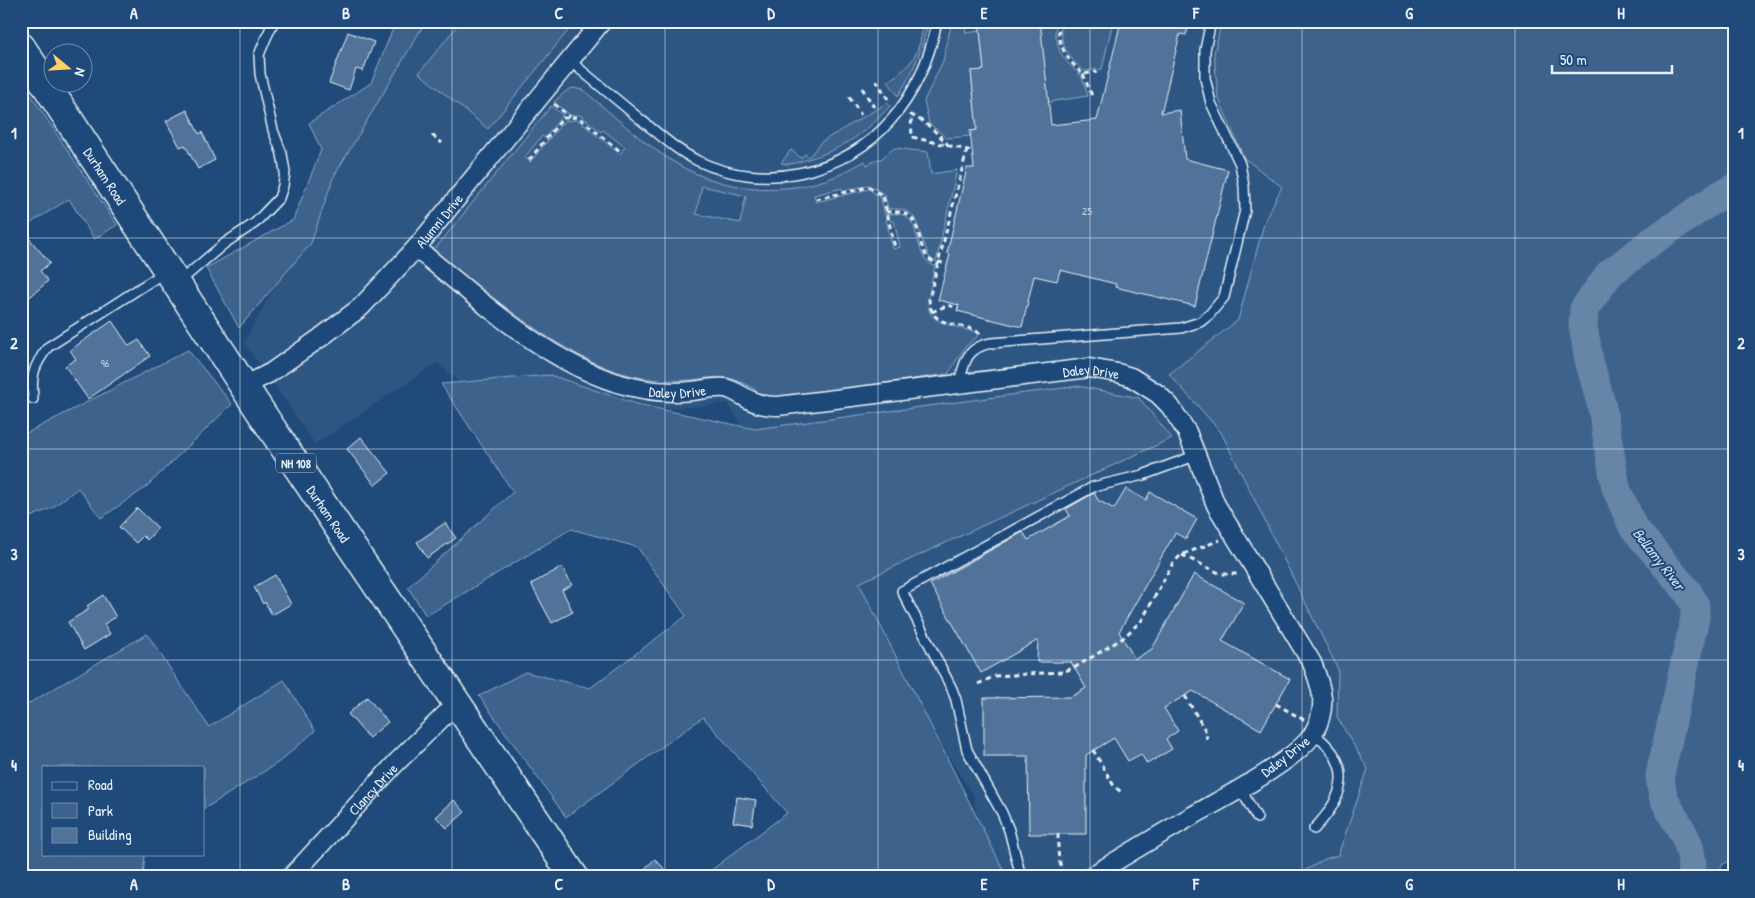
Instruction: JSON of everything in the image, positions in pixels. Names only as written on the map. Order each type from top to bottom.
[{"type":"main road","name":"Durham Road","points":[[21,46],[244,386],[574,877]]},
{"type":"street","name":"Alumni Drive","points":[[244,386],[270,373],[361,307],[416,248],[602,21]]},
{"type":"street","name":"Daley Drive","points":[[416,248],[533,339],[580,368],[620,384],[641,389],[665,391],[727,389],[762,405],[778,406],[1074,369],[1096,369],[1118,373],[1145,385],[1158,394],[1170,406],[1187,432],[1216,504],[1312,663],[1320,683],[1323,698],[1320,717],[1310,727],[1293,754],[1240,788],[1090,877]]},
{"type":"street","name":"Clancy Drive","points":[[292,877],[396,763],[457,703]]},
{"type":"lane","points":[[33,399],[32,378],[38,360],[48,347],[172,277],[226,243],[255,223],[279,198],[285,172],[282,154],[273,130],[260,74],[260,56],[274,21]]},
{"type":"lane","points":[[570,61],[678,150],[699,161],[724,171],[754,176],[798,174],[834,162],[856,150],[891,120],[908,98],[924,67],[932,45],[937,21]]},
{"type":"lane","points":[[959,383],[965,360],[977,346],[1182,328],[1200,322],[1217,307],[1224,297],[1245,210],[1244,186],[1240,164],[1211,103],[1205,78],[1205,50],[1211,21]]},
{"type":"lane","points":[[1020,877],[1009,830],[1002,813],[974,766],[967,750],[952,689],[902,591],[1093,486],[1143,475],[1197,456]]},
{"type":"lane","points":[[1310,727],[1333,752],[1339,761],[1341,772],[1338,795],[1331,810],[1314,829]]},
{"type":"lane","points":[[1240,788],[1257,818]]},
{"type":"path","points":[[1059,21],[1059,38],[1066,56],[1083,74],[1092,96]]},
{"type":"path","points":[[1083,74],[1097,72]]},
{"type":"path","points":[[876,80],[888,99]]},
{"type":"path","points":[[862,88],[874,107]]},
{"type":"path","points":[[849,97],[861,115]]},
{"type":"path","points":[[549,101],[570,118]]},
{"type":"path","points":[[948,146],[927,125],[911,115],[912,137],[948,146],[972,151]]},
{"type":"path","points":[[529,160],[563,118],[578,117],[621,152]]},
{"type":"path","points":[[432,135],[442,143]]},
{"type":"path","points":[[967,150],[930,299],[932,312],[939,320],[975,330],[981,334],[987,344]]},
{"type":"path","points":[[816,199],[869,188],[883,196],[895,248]]},
{"type":"path","points":[[886,212],[899,210],[909,214],[914,222],[926,256],[931,262],[947,264]]},
{"type":"path","points":[[932,312],[948,305],[958,308]]},
{"type":"path","points":[[978,684],[995,676],[1061,672],[1074,668],[1123,638],[1142,620],[1173,563],[1181,555],[1220,540]]},
{"type":"path","points":[[1181,555],[1221,574],[1242,574]]},
{"type":"path","points":[[1185,696],[1206,730],[1208,739]]},
{"type":"path","points":[[1276,704],[1310,727]]},
{"type":"path","points":[[1093,750],[1114,786],[1121,792]]},
{"type":"path","points":[[1058,834],[1058,861],[1060,869],[1066,877]]},
{"type":"shaded area","points":[[421,21],[1708,21],[1404,877],[983,877],[974,796],[840,592],[728,403],[668,408],[637,405],[590,494],[437,363],[315,444],[244,342]]},
{"type":"green space","points":[[396,21],[426,21],[333,178],[311,243],[239,328],[206,268],[293,220],[321,150],[309,123],[371,83]]},
{"type":"green space","points":[[461,21],[576,21],[488,129],[419,73]]},
{"type":"green space","points":[[924,21],[928,21],[920,51],[913,69],[898,96],[888,81],[904,69],[914,57],[918,50]]},
{"type":"green space","points":[[952,21],[964,21],[966,33],[980,31],[984,70],[971,72],[977,130],[970,131],[970,136],[947,138],[929,123],[924,101],[943,61]]},
{"type":"green space","points":[[1050,21],[1057,21],[1055,33],[1060,52],[1082,77],[1088,96],[1048,102],[1040,24],[1050,23]]},
{"type":"green space","points":[[1062,21],[1113,21],[1102,69],[1084,71],[1073,60],[1063,43]]},
{"type":"green space","points":[[1222,21],[1734,21],[1732,32],[1734,34],[1734,858],[1722,865],[1717,877],[1294,877],[1325,859],[1338,855],[1368,769],[1337,717],[1338,669],[1221,432],[1169,374],[1238,320],[1265,220],[1282,187],[1244,158],[1218,97],[1214,53]]},
{"type":"green space","points":[[21,80],[117,225],[94,239],[69,199],[21,229]]},
{"type":"green space","points":[[572,88],[583,90],[645,142],[686,169],[704,177],[740,186],[759,188],[797,187],[834,177],[865,161],[867,165],[881,159],[894,148],[928,152],[931,174],[957,170],[936,262],[930,259],[914,217],[902,210],[888,209],[885,195],[869,185],[843,191],[842,188],[814,195],[816,202],[869,189],[881,198],[893,249],[900,247],[894,221],[890,221],[889,214],[901,214],[909,218],[922,254],[927,261],[935,266],[929,297],[931,314],[944,323],[975,332],[979,335],[965,347],[948,374],[787,397],[771,397],[757,393],[756,390],[749,386],[728,378],[713,377],[669,380],[633,376],[607,368],[580,356],[554,341],[503,305],[434,250],[551,106],[563,115],[545,138],[542,136],[525,157],[530,162],[564,121],[578,120],[620,154],[625,147],[603,130],[601,132],[580,115],[571,116],[554,102]],"holes":[[[702,186],[746,196],[740,223],[696,214]]]},
{"type":"green space","points":[[887,103],[890,106],[872,124],[843,145],[821,155],[798,162],[781,163],[791,150],[801,158],[805,154],[809,157],[821,142]]},
{"type":"green space","points":[[188,350],[232,404],[145,488],[101,518],[78,488],[52,508],[21,521],[21,436]]},
{"type":"green space","points":[[550,375],[636,404],[755,429],[1078,386],[1139,398],[1172,438],[859,583],[1007,877],[702,877],[787,813],[703,717],[566,817],[479,696],[525,672],[590,688],[686,616],[637,547],[571,529],[426,616],[408,587],[513,492],[441,384]]},
{"type":"green space","points":[[147,634],[209,727],[284,680],[315,731],[279,762],[205,808],[205,766],[42,766],[42,856],[145,856],[143,877],[21,877],[21,708]]},
{"type":"building","points":[[979,21],[1040,21],[1051,125],[1097,120],[1121,21],[1190,21],[1186,35],[1180,34],[1161,113],[1180,110],[1185,159],[1228,170],[1195,306],[1115,287],[1116,284],[1060,270],[1057,281],[1034,276],[1022,327],[957,311],[959,305],[938,300],[950,254],[947,253],[967,168],[974,168],[970,131],[977,130],[971,71],[984,70]]},
{"type":"building","points":[[348,32],[374,42],[363,71],[356,69],[349,90],[329,83]]},
{"type":"building","points":[[187,110],[199,134],[202,132],[215,160],[198,169],[185,145],[180,147],[166,121]]},
{"type":"building","points":[[21,229],[50,263],[40,271],[48,281],[21,305]]},
{"type":"building","points":[[112,321],[129,346],[139,340],[150,356],[88,399],[65,366],[76,359],[70,350]]},
{"type":"building","points":[[361,437],[390,473],[375,485],[347,449]]},
{"type":"building","points":[[1126,489],[1146,500],[1150,492],[1197,519],[1186,539],[1175,533],[1119,632],[1135,659],[1152,649],[1194,574],[1244,603],[1222,641],[1290,679],[1261,730],[1193,691],[1164,708],[1178,731],[1166,739],[1172,749],[1147,764],[1141,754],[1128,761],[1114,738],[1086,755],[1086,834],[1029,834],[1028,756],[984,756],[984,698],[1071,697],[1086,688],[1071,662],[1037,662],[1038,640],[981,673],[930,584],[1023,532],[1028,540],[1070,516],[1066,509],[1094,493],[1098,500],[1114,509]]},
{"type":"building","points":[[137,508],[158,528],[147,540],[143,536],[136,543],[119,527]]},
{"type":"building","points":[[445,523],[456,538],[427,558],[417,542]]},
{"type":"building","points":[[562,567],[572,585],[562,590],[573,612],[552,623],[531,584]]},
{"type":"building","points":[[275,575],[291,604],[272,615],[265,602],[263,604],[254,587]]},
{"type":"building","points":[[103,595],[116,617],[104,624],[110,634],[84,650],[68,622],[89,609],[87,606]]},
{"type":"building","points":[[367,697],[388,722],[369,738],[348,714]]},
{"type":"building","points":[[737,797],[756,800],[752,825],[733,822]]},
{"type":"building","points":[[454,800],[465,812],[447,828],[436,817]]},
{"type":"building","points":[[655,859],[672,877],[636,877]]},
{"type":"waterway","name":"Bellamy River","points":[[1691,877],[1692,865],[1688,844],[1664,798],[1660,775],[1695,618],[1695,605],[1688,592],[1633,527],[1616,488],[1602,407],[1589,360],[1583,326],[1584,309],[1609,274],[1651,242],[1720,195],[1734,188]]}]
